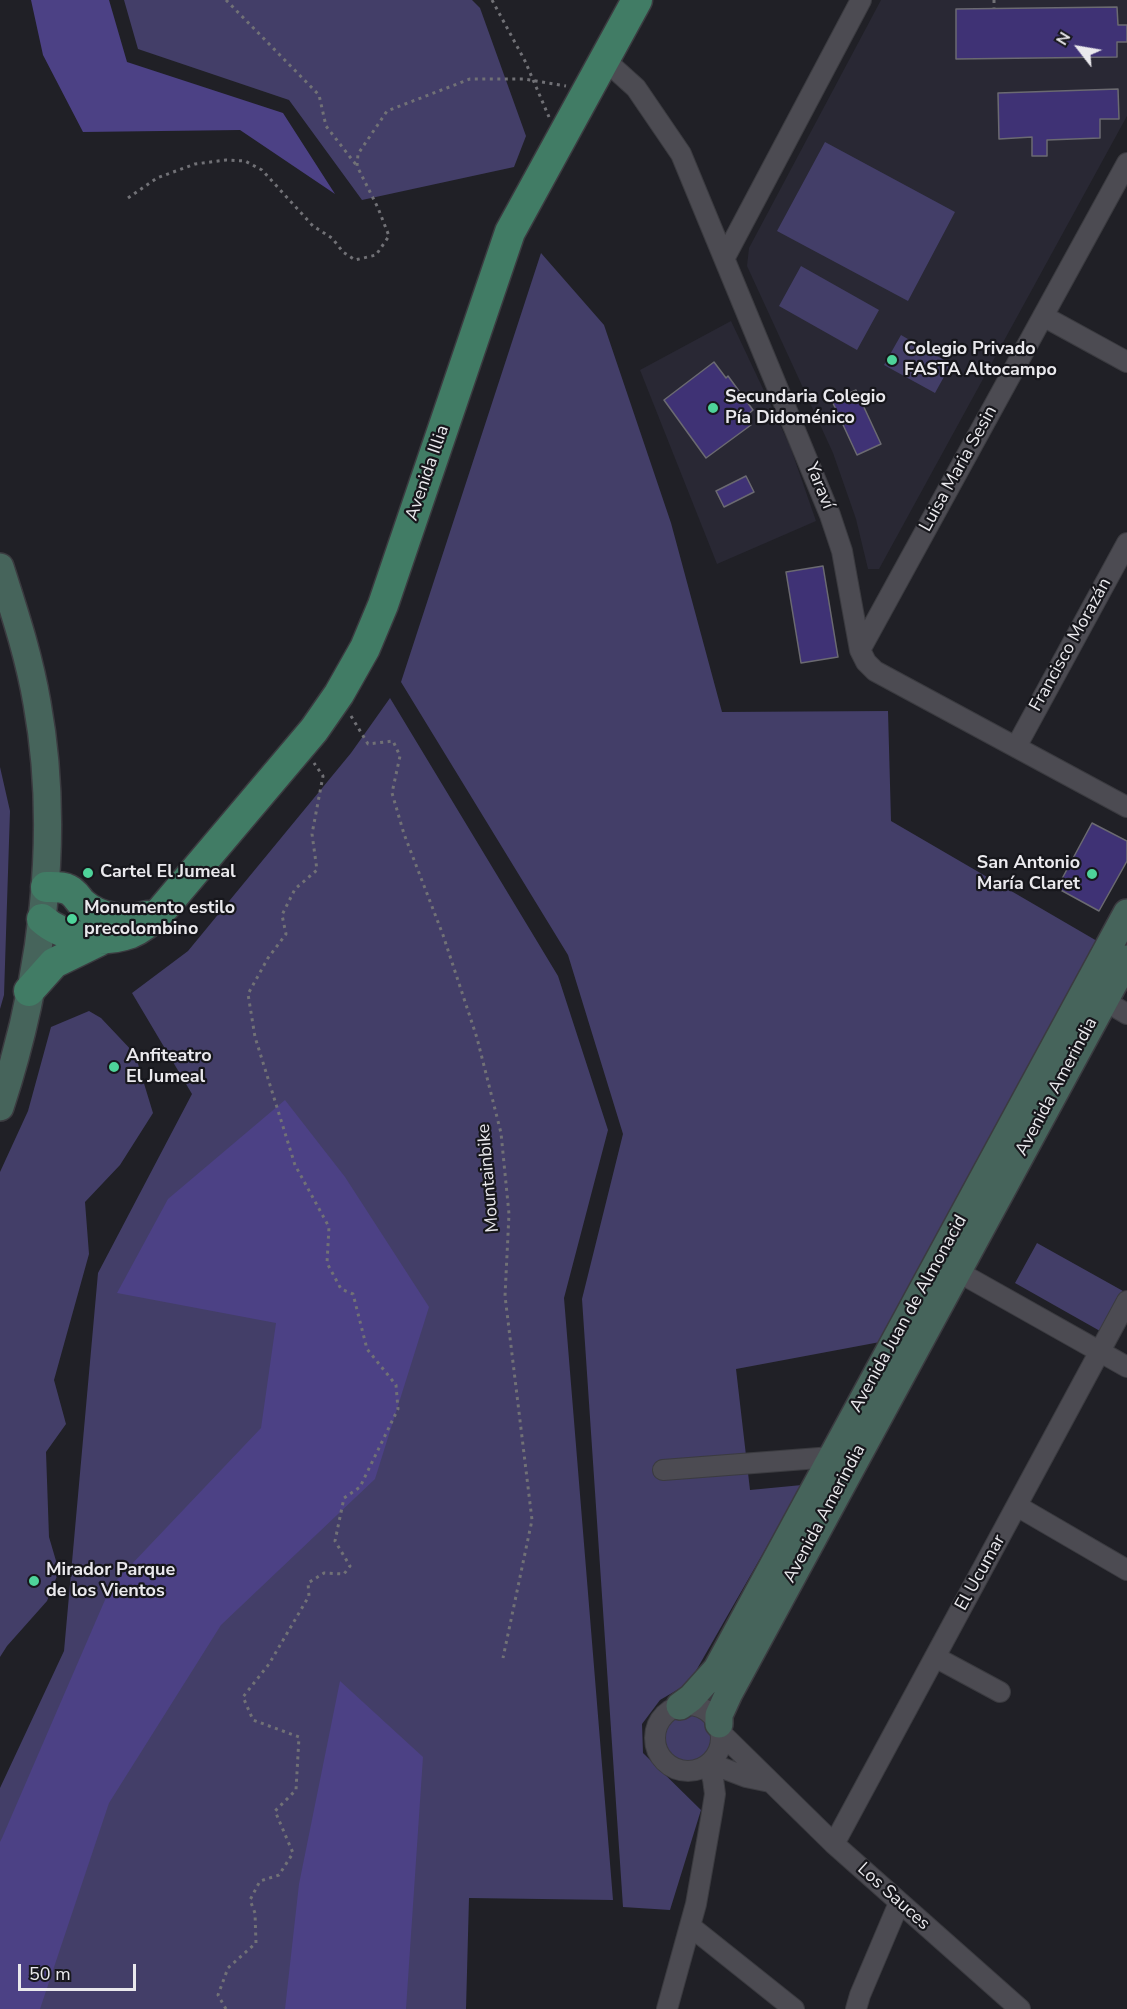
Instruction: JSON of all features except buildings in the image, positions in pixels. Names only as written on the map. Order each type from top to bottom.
[{"type":"main road","name":"Avenida Illia","points":[[29,992],[54,963],[70,953],[105,938],[130,933],[146,925],[161,911],[302,744],[339,694],[365,648],[387,594],[507,240],[521,209],[637,0]]},
{"type":"main road","points":[[46,887],[60,887],[73,892],[82,904],[96,913],[113,918],[139,918],[161,911]]},
{"type":"main road","name":"Avenida Illia","points":[[42,920],[54,929],[73,936],[105,938]]},
{"type":"street","points":[[725,257],[861,0]]},
{"type":"street","name":"Yaraví","points":[[605,60],[636,88],[660,120],[681,154],[830,515],[842,551],[860,650],[866,662],[875,671],[1127,807]]},
{"type":"street","name":"Luisa Maria Sesin","points":[[860,650],[1127,163]]},
{"type":"street","points":[[1043,316],[1127,362]]},
{"type":"street","name":"Francisco Morazán","points":[[1016,747],[1127,543]]},
{"type":"street","points":[[0,567],[38,704],[47,798],[46,887],[42,920],[18,1043],[0,1107]]},
{"type":"street","points":[[1127,914],[1095,995],[1127,1014]]},
{"type":"street","name":"Avenida Amerindia","points":[[720,1729],[719,1715],[729,1693],[948,1266],[1095,995],[1127,959]]},
{"type":"street","points":[[948,1266],[1127,1367]]},
{"type":"street","name":"Avenida Juan de Almonacid","points":[[680,1706],[691,1698],[717,1669],[832,1457],[948,1266]]},
{"type":"street","name":"El Ucumar","points":[[834,1844],[1127,1300]]},
{"type":"street","points":[[663,1470],[832,1457]]},
{"type":"street","points":[[1017,1506],[1127,1570]]},
{"type":"street","points":[[935,1657],[1000,1692]]},
{"type":"street","points":[[667,2009],[696,1904],[712,1813],[715,1794],[710,1765],[722,1743],[720,1729],[707,1710],[689,1705],[680,1706],[662,1718],[655,1738],[657,1749],[662,1759],[701,1788],[712,1813]]},
{"type":"street","name":"Los Sauces","points":[[720,1729],[770,1782],[834,1844],[1020,2009]]},
{"type":"street","points":[[677,1770],[689,1772],[710,1765],[770,1782]]},
{"type":"street","points":[[856,2009],[899,1903]]},
{"type":"street","points":[[690,1926],[794,2009]]},
{"type":"path","points":[[128,198],[157,178],[195,164],[226,160],[245,161],[262,170],[313,226],[333,238],[343,252],[355,260],[375,255],[389,236],[357,166],[326,126],[319,95],[226,0]]},
{"type":"path","points":[[492,0],[533,80],[552,124]]},
{"type":"path","points":[[994,0],[994,8]]},
{"type":"path","points":[[357,166],[358,154],[387,111],[470,80],[533,80],[588,89]]},
{"type":"path","name":"Mountainbike","points":[[347,710],[368,744],[393,741],[400,756],[392,793],[404,834],[443,935],[473,1026],[501,1133],[509,1214],[505,1296],[532,1521],[503,1658]]},
{"type":"path","points":[[226,2009],[218,1995],[228,1968],[256,1943],[255,1913],[250,1900],[260,1881],[279,1875],[293,1853],[275,1811],[296,1790],[299,1737],[253,1719],[243,1697],[269,1664],[309,1596],[308,1583],[324,1573],[344,1574],[350,1566],[335,1541],[344,1498],[360,1487],[398,1409],[396,1385],[367,1349],[354,1294],[341,1289],[327,1263],[329,1227],[295,1166],[255,1037],[248,994],[268,958],[286,934],[282,915],[295,889],[317,870],[312,834],[323,776],[302,744]]},
{"type":"shaded area","points":[[31,0],[109,0],[127,62],[283,113],[335,194],[240,130],[83,132],[43,55]]},
{"type":"shaded area","points":[[124,0],[472,0],[480,8],[526,136],[514,167],[362,200],[289,100],[138,49]]},
{"type":"shaded area","name":"Colegio Privado FASTA Altocampo","points":[[881,0],[1127,0],[1127,116],[879,569],[868,569],[856,519],[833,453],[747,266],[749,248]]},
{"type":"shaded area","points":[[825,142],[955,212],[908,301],[777,231]]},
{"type":"shaded area","points":[[541,253],[604,325],[671,523],[722,712],[888,711],[891,821],[1097,941],[880,1342],[736,1369],[750,1490],[802,1485],[689,1683],[660,1700],[642,1724],[643,1753],[701,1810],[670,1910],[623,1907],[582,1299],[623,1134],[568,955],[401,682]]},
{"type":"shaded area","points":[[801,266],[879,310],[857,350],[779,306]]},
{"type":"shaded area","name":"Secundaria Colegio Pía Didoménico","points":[[731,321],[790,446],[816,521],[717,564],[640,370]]},
{"type":"shaded area","points":[[901,335],[951,364],[935,393],[884,365]]},
{"type":"shaded area","points":[[390,698],[558,976],[608,1130],[564,1298],[613,1900],[469,1898],[466,2009],[0,2009],[0,1788],[64,1651],[98,1273],[192,1094],[132,993],[188,951],[351,753]]},
{"type":"shaded area","points":[[0,767],[10,811],[4,995],[0,1009]]},
{"type":"shaded area","points":[[89,1011],[101,1018],[135,1054],[153,1113],[120,1165],[85,1202],[89,1254],[54,1380],[66,1424],[46,1452],[49,1537],[59,1571],[47,1601],[0,1657],[0,1172],[28,1111],[51,1027]]},
{"type":"shaded area","points":[[285,1100],[345,1177],[429,1307],[375,1479],[221,1625],[109,1803],[40,2009],[0,2009],[0,1842],[111,1586],[261,1428],[276,1323],[117,1293],[168,1199]]},
{"type":"shaded area","points":[[1037,1243],[1123,1291],[1100,1331],[1015,1283]]},
{"type":"shaded area","points":[[340,1681],[423,1757],[406,2009],[285,2009],[299,1884]]},
{"type":"shaded area","points":[[687,1715],[704,1722],[711,1739],[704,1756],[687,1763],[670,1756],[663,1739],[670,1722]]},
{"type":"place","name":"Colegio Privado FASTA Altocampo","points":[[892,360]]},
{"type":"place","name":"Secundaria Colegio Pía Didoménico","points":[[713,408]]},
{"type":"place","name":"Cartel El Jumeal","points":[[88,873]]},
{"type":"place","name":"San Antonio María Claret","points":[[1092,874]]},
{"type":"place","name":"Monumento estilo precolombino","points":[[72,919]]},
{"type":"place","name":"Anfiteatro El Jumeal","points":[[114,1067]]},
{"type":"place","name":"Mirador Parque de los Vientos","points":[[34,1581]]}]
